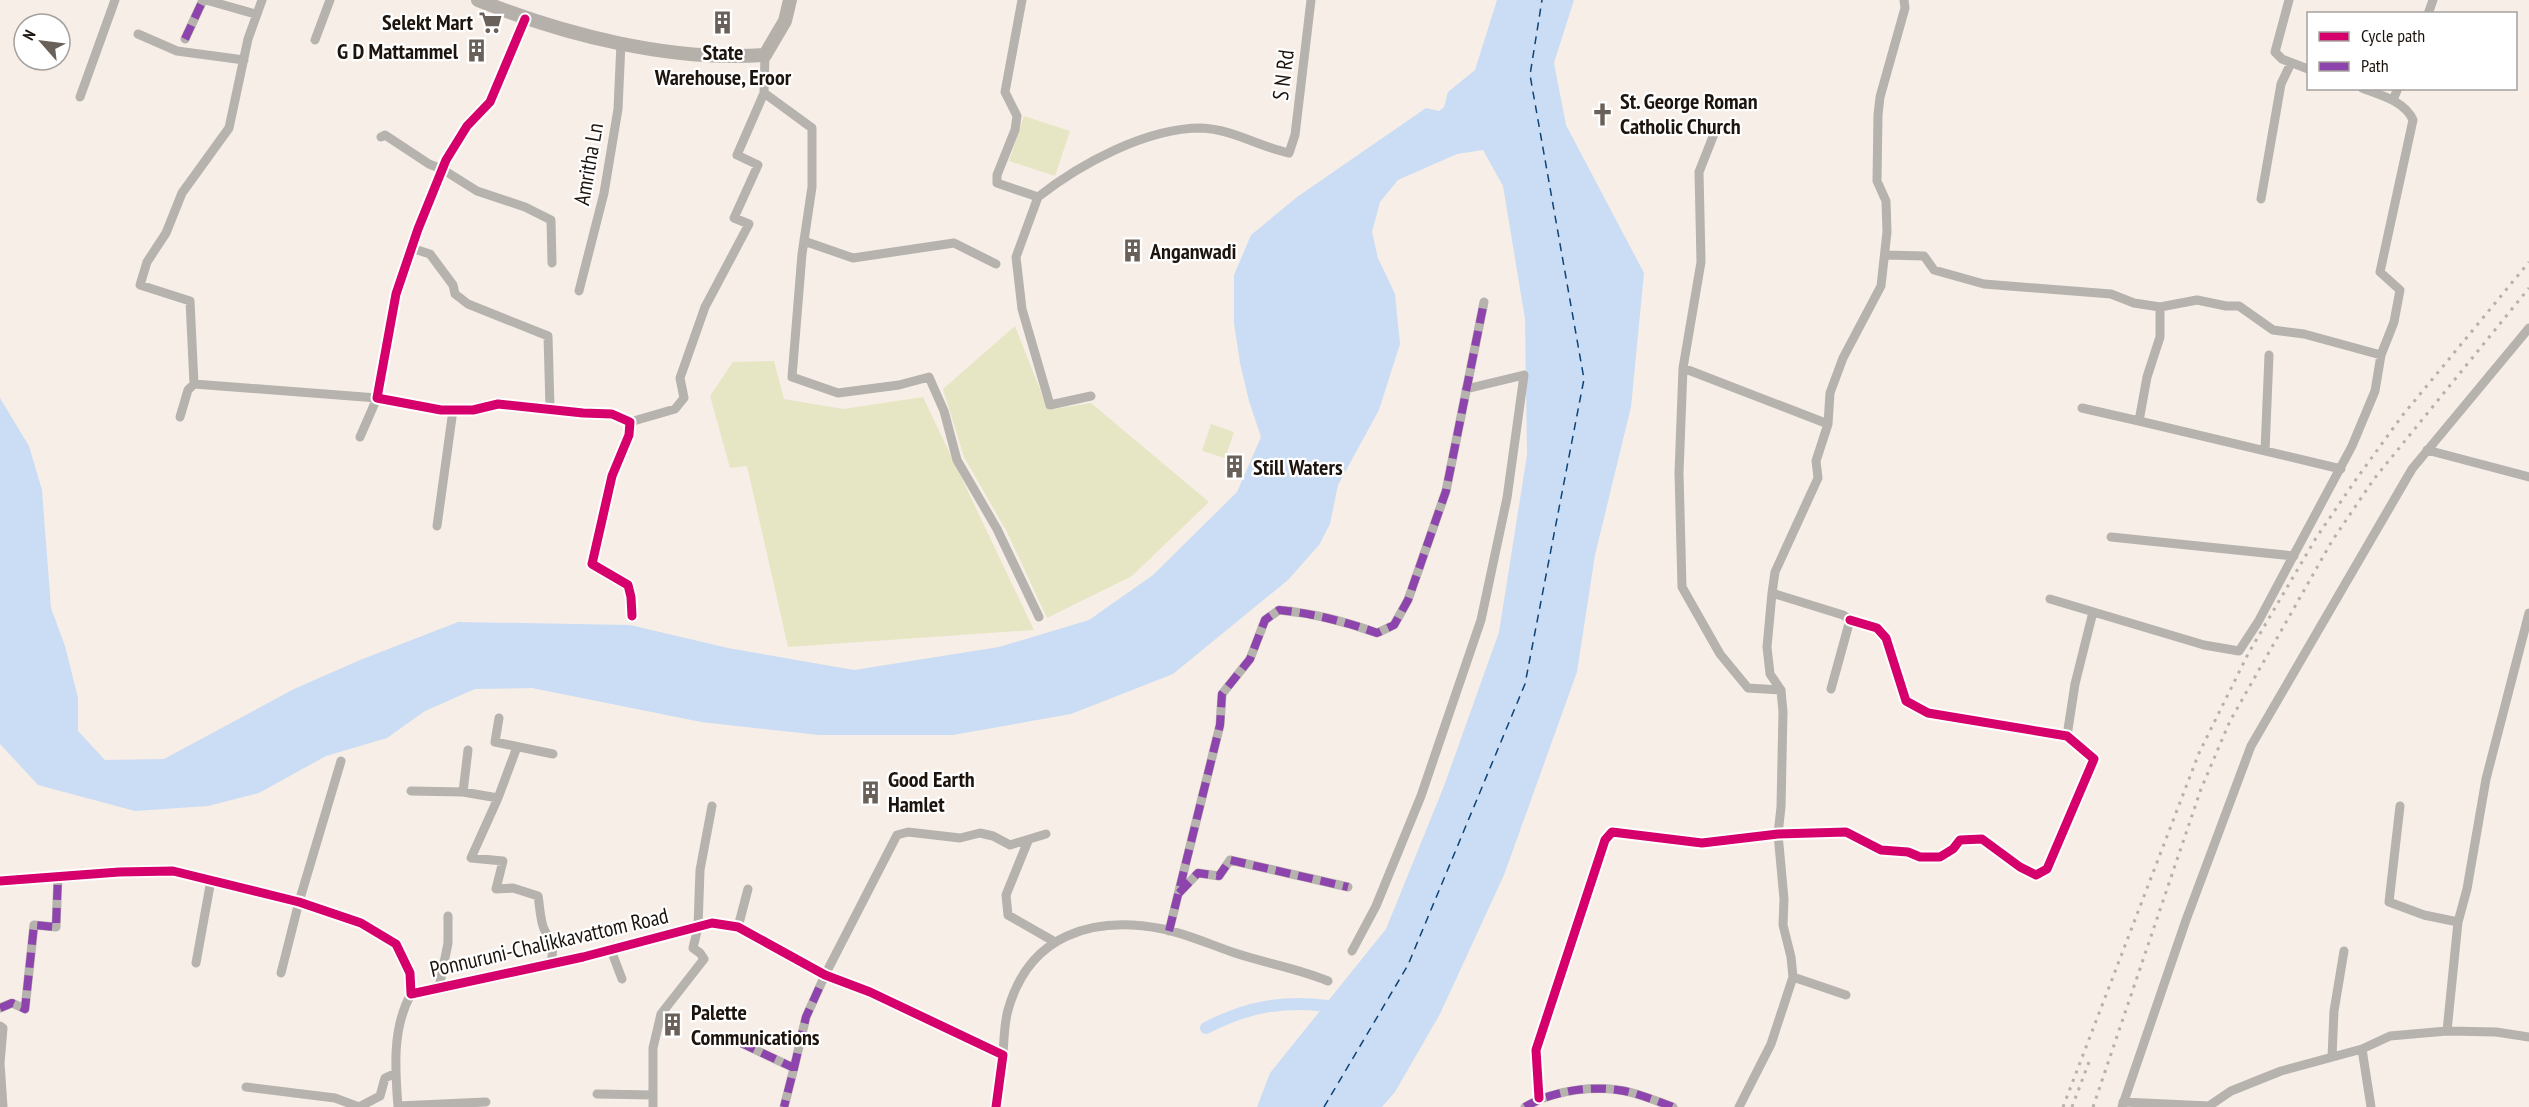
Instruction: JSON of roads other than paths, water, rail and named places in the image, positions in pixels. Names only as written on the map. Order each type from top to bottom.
[{"type":"main road","points":[[478,0],[525,19],[617,42],[679,55],[735,58],[765,55],[785,21],[790,0]]},
{"type":"street","points":[[80,97],[115,0]]},
{"type":"street","points":[[185,39],[204,0],[255,14]]},
{"type":"street","points":[[180,417],[188,390],[194,384],[190,301],[140,285],[147,262],[166,233],[182,193],[229,128],[255,14],[262,0]]},
{"type":"street","points":[[315,40],[330,0]]},
{"type":"street","points":[[1022,0],[1005,92],[1017,116],[1015,130],[997,175],[997,183],[1038,197],[1016,257],[1022,309],[1050,405],[1091,396]]},
{"type":"street","name":"S N Rd","points":[[1038,197],[1089,164],[1144,138],[1174,132],[1202,128],[1240,136],[1272,150],[1289,153],[1295,135],[1311,0]]},
{"type":"street","points":[[1739,1107],[1772,1044],[1794,977],[1783,925],[1784,899],[1778,834],[1784,734],[1781,690],[1770,674],[1767,647],[1775,572],[1818,478],[1816,461],[1828,424],[1830,393],[1843,358],[1881,286],[1886,255],[1886,201],[1877,181],[1878,115],[1880,97],[1905,8],[1904,0]]},
{"type":"street","points":[[2289,0],[2275,52],[2291,63],[2307,69]]},
{"type":"street","points":[[360,437],[377,398],[396,294],[411,248],[442,170],[467,126],[490,102],[525,19]]},
{"type":"street","points":[[138,33],[177,51],[244,60]]},
{"type":"street","name":"Amritha Ln","points":[[579,291],[604,193],[618,110],[617,42]]},
{"type":"street","points":[[194,384],[377,398],[441,410],[473,410],[498,404],[550,408],[612,414],[630,422],[675,409],[684,398],[680,378],[705,307],[749,224],[735,218],[758,165],[737,155],[764,93],[765,55]]},
{"type":"street","points":[[2261,199],[2281,84],[2291,63]]},
{"type":"street","points":[[2050,599],[2204,645],[2240,651],[2341,469],[2375,391],[2381,356],[2394,322],[2400,290],[2380,272],[2413,120],[2410,113],[2393,100],[2367,90]]},
{"type":"street","points":[[2393,100],[2397,90]]},
{"type":"street","points":[[764,93],[812,128],[812,187],[804,241],[792,377],[838,393],[899,385],[929,378],[944,411],[957,459],[997,529],[1039,617]]},
{"type":"street","points":[[1714,134],[1699,172],[1701,262],[1683,368],[1679,473],[1682,588],[1720,654],[1748,688],[1781,690]]},
{"type":"street","points":[[381,137],[385,135],[429,165],[477,191],[525,207],[551,220],[552,263]]},
{"type":"street","points":[[804,241],[853,258],[954,243],[996,264]]},
{"type":"street","points":[[411,248],[430,254],[453,285],[455,294],[468,304],[548,336],[550,408]]},
{"type":"street","points":[[1886,255],[1924,255],[1934,270],[1984,284],[2110,294],[2134,303],[2160,307],[2197,300],[2226,306],[2239,306],[2273,330],[2304,334],[2381,356]]},
{"type":"street","points":[[1169,931],[1186,854],[1220,725],[1222,694],[1250,659],[1265,620],[1279,610],[1357,625],[1377,633],[1394,625],[1408,600],[1446,490],[1484,302]]},
{"type":"street","points":[[2139,421],[2147,377],[2160,337],[2160,307]]},
{"type":"street","points":[[2529,328],[2412,469],[2251,746],[2186,920],[2123,1104],[2209,1106],[2231,1091],[2281,1071],[2362,1049],[2390,1036],[2447,1031],[2496,1032],[2529,1037]]},
{"type":"street","points":[[2265,451],[2269,355]]},
{"type":"street","points":[[1683,368],[1828,424]]},
{"type":"street","points":[[1352,951],[1376,906],[1421,796],[1481,620],[1495,561],[1507,498],[1524,375],[1466,389]]},
{"type":"street","points":[[2082,408],[2341,469]]},
{"type":"street","points":[[437,526],[453,410]]},
{"type":"street","points":[[630,422],[629,435],[612,476],[592,564],[628,585],[632,597],[632,616]]},
{"type":"street","points":[[2427,450],[2529,477]]},
{"type":"street","points":[[2111,537],[2294,556]]},
{"type":"street","points":[[1539,1098],[1536,1050],[1605,840],[1612,832],[1627,832],[1702,843],[1778,834],[1846,832],[1881,850],[1908,852],[1920,857],[1940,857],[1953,849],[1960,840],[1982,839],[2020,867],[2037,875],[2047,869],[2094,759],[2067,736],[1928,713],[1906,701],[1886,638],[1877,628],[1772,593]]},
{"type":"street","points":[[2067,736],[2075,684],[2093,612]]},
{"type":"street","points":[[2447,1031],[2458,922],[2467,889],[2487,779],[2529,613]]},
{"type":"street","points":[[1831,689],[1850,620]]},
{"type":"street","points":[[500,718],[495,742],[553,754]]},
{"type":"street","points":[[517,747],[498,798],[471,858],[502,861],[496,889],[513,888],[538,896],[545,931],[550,935],[553,951],[551,964]]},
{"type":"street","points":[[463,792],[468,750]]},
{"type":"street","points":[[281,973],[299,902],[341,761]]},
{"type":"street","points":[[411,791],[463,792],[498,798]]},
{"type":"street","points":[[653,1107],[653,1048],[661,1014],[704,959],[693,948],[698,927],[700,870],[712,806]]},
{"type":"street","points":[[2400,806],[2389,902],[2424,915],[2458,922]]},
{"type":"street","points":[[784,1107],[806,1017],[897,835],[908,832],[960,838],[980,833],[993,836],[1010,845],[1028,842],[1046,834]]},
{"type":"street","points":[[1028,842],[1006,896],[1008,915],[1055,942]]},
{"type":"street","points":[[1179,893],[1198,873],[1219,876],[1230,861],[1348,887]]},
{"type":"street","name":"Ponnuruni-Chalikkavattom Road","points":[[0,880],[119,872],[173,871],[299,902],[361,923],[396,944],[410,973],[411,994],[611,950],[712,923],[738,927],[825,975],[870,992],[1003,1055]]},
{"type":"street","points":[[0,1008],[12,1003],[25,1009],[34,925],[56,927],[58,876]]},
{"type":"street","points":[[196,963],[211,880]]},
{"type":"street","points":[[738,927],[748,890]]},
{"type":"street","points":[[439,988],[448,943],[448,916]]},
{"type":"street","points":[[996,1107],[1008,1011],[1021,978],[1024,971],[1044,949],[1070,933],[1097,926],[1122,925],[1169,931],[1233,953],[1313,974],[1328,981]]},
{"type":"street","points":[[611,950],[622,979]]},
{"type":"street","points":[[2332,1057],[2334,1011],[2344,951]]},
{"type":"street","points":[[1794,977],[1846,995]]},
{"type":"street","points":[[411,994],[400,1013],[396,1048],[398,1106],[486,1101]]},
{"type":"street","points":[[0,1026],[3,1028],[0,1063],[3,1107]]},
{"type":"street","points":[[741,1043],[794,1068]]},
{"type":"street","points":[[2362,1049],[2370,1107]]},
{"type":"street","points":[[246,1087],[335,1098],[359,1107],[380,1096],[385,1078],[396,1073]]},
{"type":"street","points":[[1525,1107],[1539,1098],[1588,1088],[1632,1092],[1673,1107]]},
{"type":"street","points":[[597,1094],[653,1095]]},
{"type":"water","points":[[1497,0],[1574,0],[1554,63],[1566,125],[1644,273],[1631,407],[1595,555],[1577,672],[1504,875],[1440,1014],[1395,1092],[1382,1107],[1257,1107],[1270,1073],[1386,929],[1444,786],[1499,632],[1527,455],[1525,319],[1503,186],[1483,150],[1457,154],[1398,180],[1380,202],[1372,232],[1378,258],[1395,294],[1400,344],[1379,410],[1338,485],[1330,524],[1319,545],[1288,580],[1173,674],[1071,714],[953,735],[819,735],[701,722],[532,688],[475,689],[425,711],[387,738],[326,756],[259,793],[208,806],[135,811],[38,785],[0,744],[0,398],[29,446],[42,490],[51,608],[65,646],[78,698],[78,731],[105,760],[164,759],[294,689],[360,660],[458,622],[630,625],[728,648],[854,670],[999,647],[1089,620],[1153,575],[1237,492],[1261,437],[1240,363],[1234,323],[1234,275],[1251,235],[1297,197],[1426,108],[1439,111],[1444,107],[1448,92],[1475,70]]},
{"type":"waterway","points":[[1206,1028],[1250,1010],[1265,1007],[1296,1004],[1328,1006]]},
{"type":"railway","points":[[2063,1107],[2199,753],[2248,654],[2316,538],[2357,478],[2402,416],[2529,262]]},
{"type":"railway","points":[[2093,1107],[2201,789],[2230,721],[2332,541],[2374,479],[2529,288]]},
{"type":"railway","points":[[2072,1107],[2089,1062]]},
{"type":"place","name":"Selekt Mart","points":[[491,22]]},
{"type":"place","name":"State Warehouse, Eroor","points":[[723,23]]},
{"type":"place","name":"G D Mattammel","points":[[476,51]]},
{"type":"place","name":"St. George Roman Catholic Church","points":[[1602,114]]},
{"type":"place","name":"Anganwadi","points":[[1132,251]]},
{"type":"place","name":"Still Waters","points":[[1235,467]]},
{"type":"place","name":"Good Earth Hamlet","points":[[870,792]]},
{"type":"place","name":"Palette Communications","points":[[673,1025]]}]
